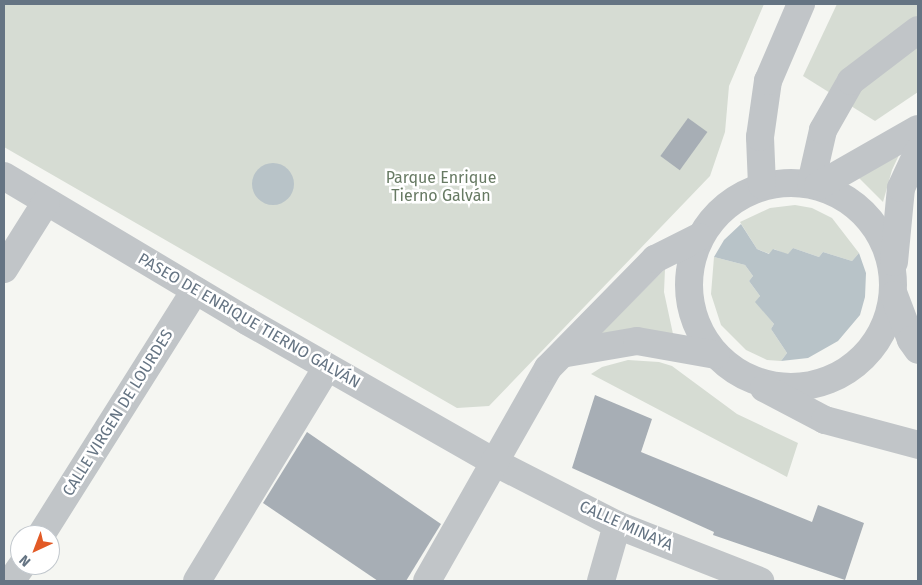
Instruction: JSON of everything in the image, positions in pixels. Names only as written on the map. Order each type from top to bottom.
[{"type":"street","points":[[762,185],[760,137],[768,81],[801,4]]},
{"type":"street","points":[[814,184],[823,130],[851,81],[918,30]]},
{"type":"street","points":[[814,184],[918,129]]},
{"type":"street","points":[[746,377],[777,387],[810,386],[841,375],[867,355],[885,327],[893,283],[901,188],[918,152]]},
{"type":"street","name":"PASEO DE ENRIQUE TIERNO GALVÁN","points":[[4,176],[195,290],[496,463]]},
{"type":"street","points":[[427,581],[496,463],[548,368],[567,353],[655,259],[699,237],[732,200],[762,185],[786,182],[814,184],[840,194],[866,214],[884,240],[893,283],[910,340],[918,350]]},
{"type":"street","points":[[4,269],[46,202]]},
{"type":"street","points":[[699,237],[689,267],[689,299],[698,329],[716,356],[746,377],[825,420],[918,446]]},
{"type":"street","name":"CALLE VIRGEN DE LOURDES","points":[[46,525],[195,290]]},
{"type":"street","points":[[567,353],[637,341],[716,356]]},
{"type":"street","points":[[197,581],[327,367]]},
{"type":"street","name":"CALLE MINAYA","points":[[496,463],[617,524],[760,581]]},
{"type":"street","points":[[601,581],[617,524]]},
{"type":"green space","name":"Parque Enrique Tierno Galván","points":[[4,4],[764,4],[729,86],[725,132],[710,176],[489,406],[457,408],[4,147]]},
{"type":"green space","points":[[837,4],[918,4],[918,92],[875,121],[803,76]]},
{"type":"green space","points":[[899,155],[892,170],[883,202],[859,178]]},
{"type":"green space","points":[[795,205],[812,208],[832,218],[859,253],[852,261],[823,252],[819,257],[793,248],[788,255],[774,249],[770,254],[757,249],[740,222],[770,208]]},
{"type":"green space","points":[[714,257],[745,265],[753,276],[749,281],[760,296],[756,302],[774,324],[771,329],[787,353],[781,361],[767,360],[746,350],[721,325],[711,294]]},
{"type":"green space","points":[[665,269],[664,292],[673,334],[643,329],[599,335]]},
{"type":"green space","points":[[628,360],[659,362],[672,366],[737,414],[798,443],[787,477],[591,374],[602,367]]},
{"type":"shaded area","points":[[273,163],[288,169],[294,184],[288,199],[273,205],[258,199],[252,184],[258,169]]},
{"type":"shaded area","points":[[741,224],[757,249],[769,254],[773,249],[788,254],[793,248],[819,257],[823,252],[852,261],[859,253],[866,273],[865,297],[860,315],[838,341],[808,358],[781,361],[787,353],[771,329],[774,324],[755,302],[760,296],[749,281],[753,276],[745,265],[714,257],[724,240]]},
{"type":"building","points":[[688,118],[707,132],[680,170],[660,156]]},
{"type":"building","points":[[595,395],[652,419],[641,452],[812,522],[818,505],[864,523],[845,580],[713,535],[714,532],[572,468]]},
{"type":"building","points":[[307,432],[441,524],[406,581],[378,581],[263,503]]}]
